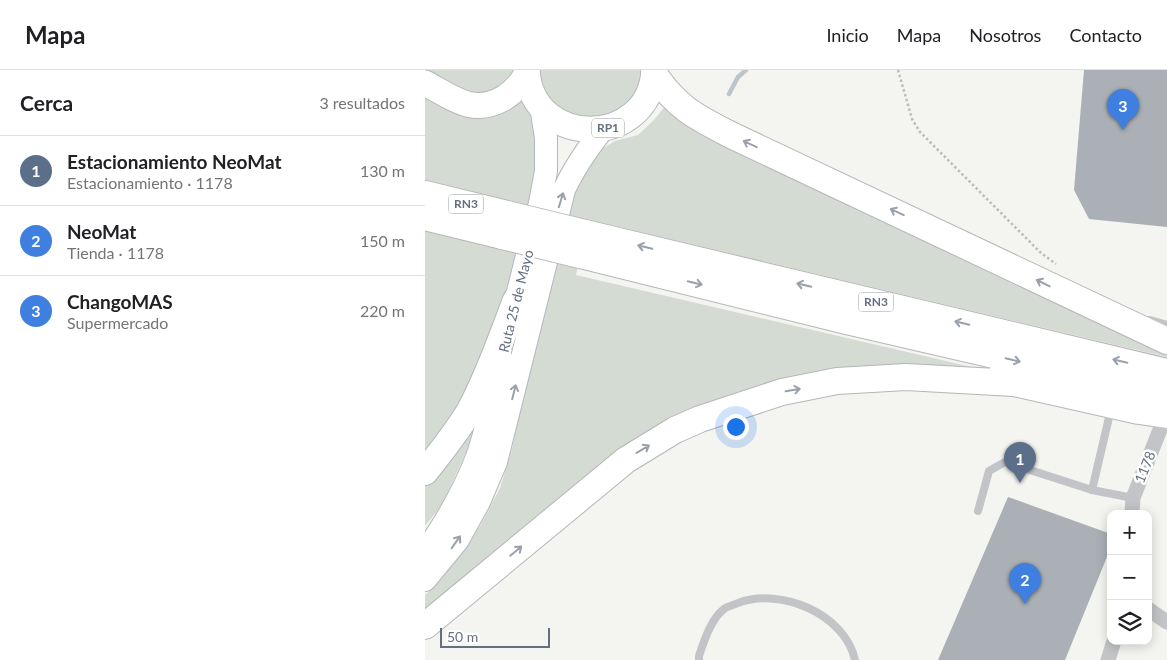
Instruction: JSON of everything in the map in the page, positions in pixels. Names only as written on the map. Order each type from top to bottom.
[{"type":"highway","points":[[654,72],[665,91],[675,102],[703,121],[1067,295],[1167,340]]},
{"type":"highway","name":"RN3","points":[[425,194],[505,225],[583,244],[1167,372]]},
{"type":"highway","name":"RN3","points":[[425,217],[505,225]]},
{"type":"highway","points":[[425,234],[505,225]]},
{"type":"highway","name":"RN3","points":[[583,244],[846,321],[1167,395]]},
{"type":"highway","points":[[425,472],[471,409],[516,300]]},
{"type":"highway","points":[[846,321],[1014,383],[1139,411],[1166,420]]},
{"type":"highway","points":[[425,626],[626,460],[675,430],[700,419],[782,392],[837,382],[906,377],[1014,383]]},
{"type":"main road","points":[[425,83],[465,104],[484,106],[513,92],[523,82],[527,71]]},
{"type":"main road","name":"RP1","points":[[527,71],[529,84],[541,106],[553,118],[569,127],[586,130],[603,129],[622,122],[637,110],[648,93],[654,72]]},
{"type":"main road","name":"Ruta 25 de Mayo","points":[[425,552],[450,515],[477,457],[483,436],[540,203],[546,171],[546,138],[541,106]]},
{"type":"main road","name":"Ruta 25 de Mayo","points":[[425,580],[457,540],[487,486],[503,438],[564,190],[576,166],[603,129]]},
{"type":"street","name":"1178","points":[[1132,510],[1133,498],[1166,420]]},
{"type":"street","points":[[1152,609],[1167,611]]},
{"type":"street","points":[[1152,611],[1167,622]]},
{"type":"street","points":[[1108,660],[1113,645]]},
{"type":"lane","points":[[1067,295],[1131,314]]},
{"type":"lane","points":[[1140,317],[1167,325]]},
{"type":"lane","points":[[1092,490],[1113,405]]},
{"type":"lane","points":[[978,510],[989,471],[1005,462],[1092,490],[1133,498]]},
{"type":"lane","points":[[699,660],[710,627],[724,609],[748,600],[777,598],[809,608],[835,625],[853,650],[855,660]]},
{"type":"path","points":[[898,70],[912,119],[920,132],[1041,253],[1057,265]]},
{"type":"shaded area","points":[[425,70],[518,70],[516,79],[482,100],[425,75]]},
{"type":"shaded area","points":[[540,70],[645,70],[644,82],[626,111],[593,122],[560,111],[548,98],[541,82]]},
{"type":"shaded area","points":[[425,92],[461,113],[481,117],[490,117],[500,113],[526,95],[533,118],[538,168],[479,424],[442,505],[425,526]]},
{"type":"shaded area","points":[[666,105],[1167,345],[1167,357],[598,222],[588,222],[576,275],[976,368],[936,376],[714,410],[425,618],[425,595],[434,587],[480,526],[500,488],[512,449],[545,285],[574,184],[600,150],[615,141],[638,135]]},
{"type":"building","points":[[1084,70],[1167,70],[1167,227],[1089,219],[1074,190]]},
{"type":"building","points":[[1008,497],[1107,533],[1107,557],[1065,660],[938,660]]},
{"type":"waterway","points":[[729,94],[738,77],[746,70]]},
{"type":"place","name":"ChangoMAS","points":[[1123,130]]},
{"type":"place","name":"Estacionamiento NeoMat","points":[[1020,483]]},
{"type":"place","name":"NeoMat","points":[[1025,604]]}]
